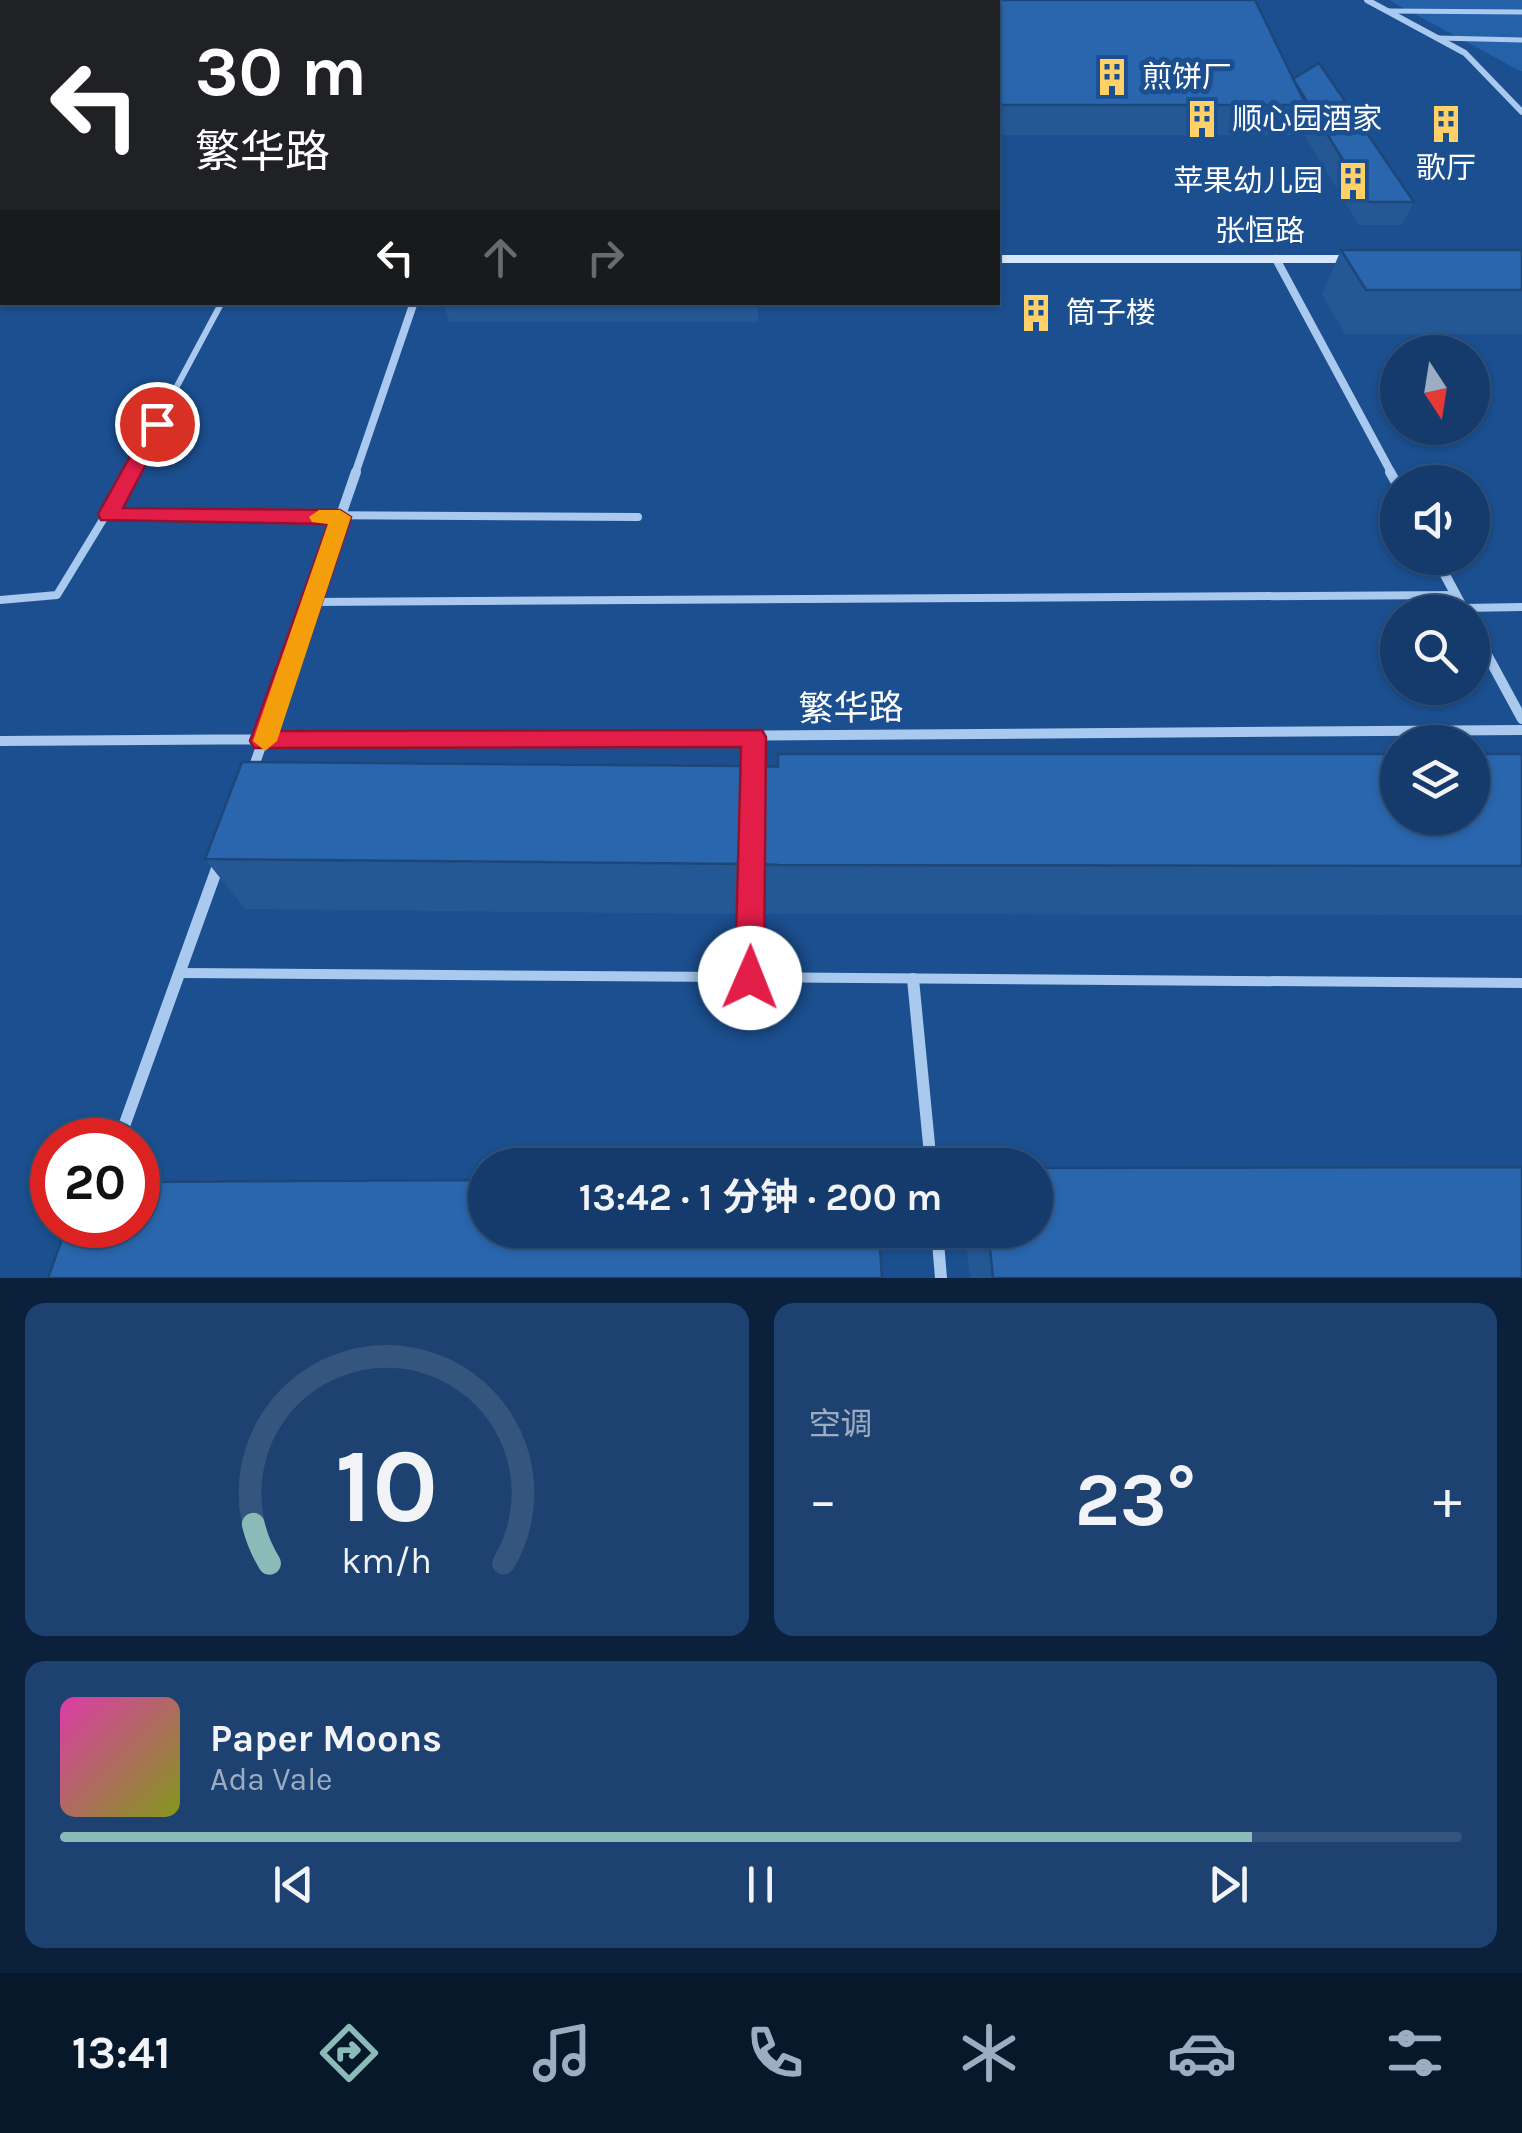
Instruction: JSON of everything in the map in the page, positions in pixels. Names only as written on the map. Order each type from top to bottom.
[{"type":"main road","name":"张恒路","points":[[1000,259],[1390,259]]},
{"type":"street","points":[[1367,0],[1466,53],[1522,112]]},
{"type":"street","points":[[1276,259],[1387,465]]},
{"type":"street","points":[[244,794],[413,305]]},
{"type":"street","points":[[1445,575],[1456,595]]},
{"type":"street","points":[[1490,659],[1522,719]]},
{"type":"street","name":"繁华路","points":[[0,741],[1522,730]]},
{"type":"street","points":[[128,1118],[224,848]]},
{"type":"street","points":[[913,979],[928,1148]]},
{"type":"street","points":[[939,1248],[942,1278]]},
{"type":"lane","points":[[1388,11],[1522,12]]},
{"type":"lane","points":[[1438,38],[1522,40]]},
{"type":"lane","points":[[0,600],[57,594],[109,514],[220,305]]},
{"type":"lane","points":[[109,514],[638,517]]},
{"type":"lane","points":[[311,602],[1380,595]]},
{"type":"lane","points":[[1490,609],[1522,607]]},
{"type":"lane","points":[[750,978],[754,737]]},
{"type":"lane","points":[[179,973],[1522,983]]},
{"type":"shaded area","points":[[1389,0],[1522,0],[1522,71],[1520,71]]},
{"type":"building","points":[[1000,0],[1255,0],[1306,105],[1000,105]]},
{"type":"building","points":[[1319,63],[1414,202],[1369,202],[1293,79]]},
{"type":"building","points":[[1341,250],[1522,250],[1522,290],[1366,290]]},
{"type":"building","points":[[778,754],[1380,754],[1380,835],[1490,835],[1490,754],[1522,754],[1522,866],[759,864],[760,766],[778,767]]},
{"type":"building","points":[[242,762],[742,766],[740,864],[205,859]]},
{"type":"building","points":[[1522,1167],[1522,1278],[993,1278],[990,1248],[1053,1248],[1053,1168]]},
{"type":"building","points":[[468,1180],[468,1248],[880,1248],[882,1278],[48,1278],[59,1248],[160,1248],[160,1182]]},
{"type":"slow traffic","points":[[265,741],[340,517],[319,517]]},
{"type":"place","name":"煎饼厂","points":[[1112,77]]},
{"type":"place","name":"顺心园酒家","points":[[1202,119]]},
{"type":"place","name":"歌厅","points":[[1446,124]]},
{"type":"place","name":"苹果幼儿园","points":[[1353,181]]},
{"type":"place","name":"筒子楼","points":[[1036,313]]},
{"type":"route","points":[[157,424],[109,514],[340,517],[263,741],[754,737],[750,978]]}]
